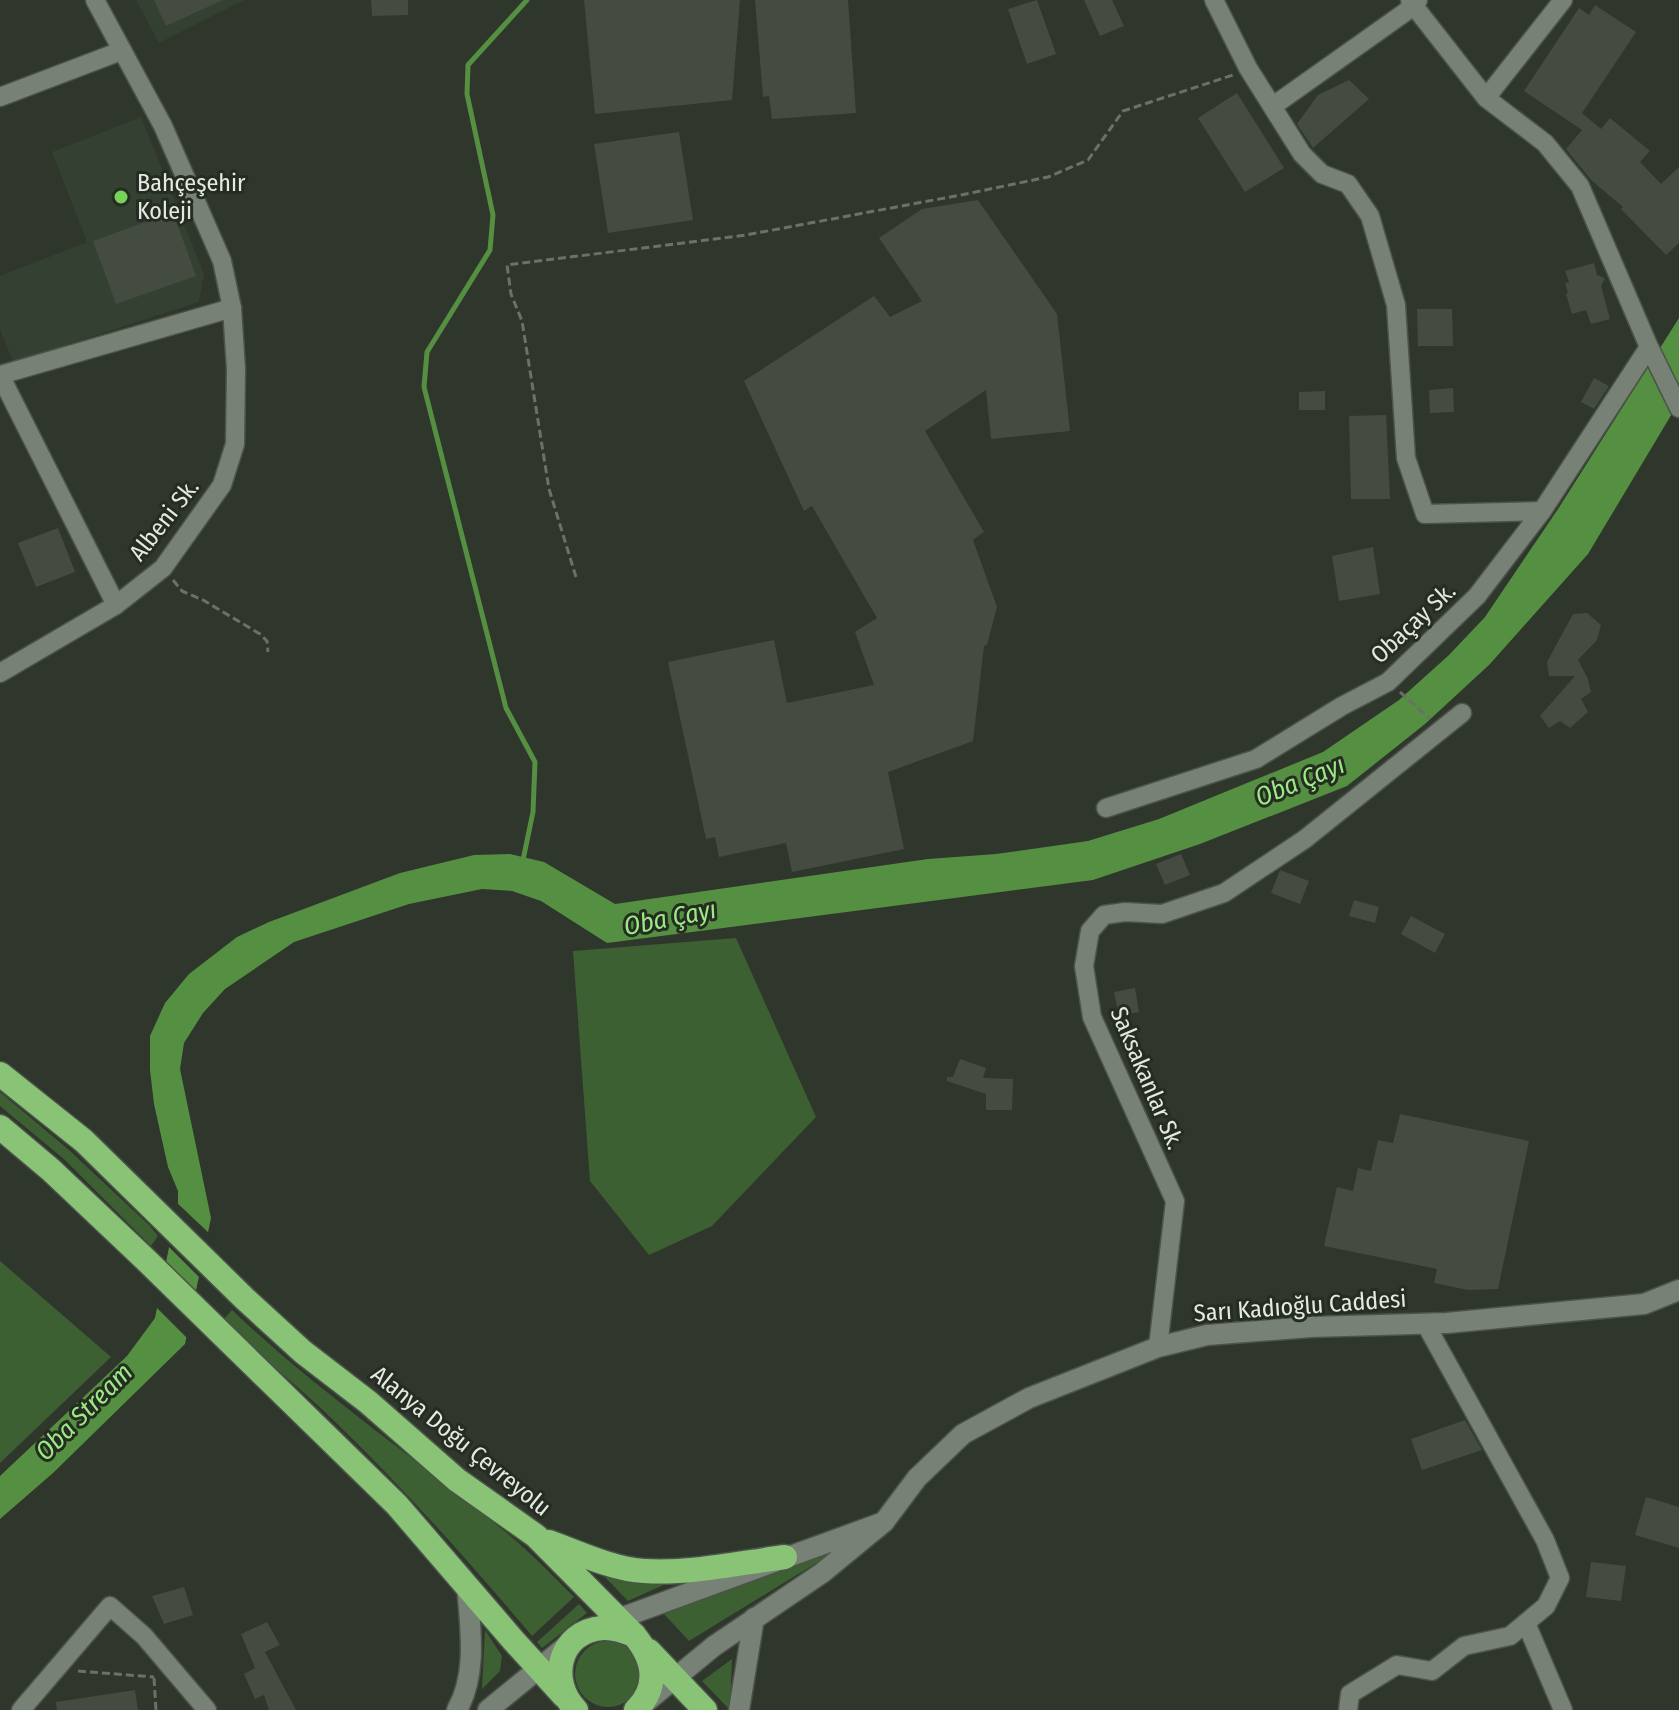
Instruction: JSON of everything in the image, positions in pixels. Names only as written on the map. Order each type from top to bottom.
[{"type":"highway","name":"Alanya Doğu Çevreyolu","points":[[0,1074],[84,1141],[303,1352],[368,1402],[457,1480],[536,1536],[587,1585],[705,1710]]},
{"type":"highway","points":[[0,1127],[51,1170],[145,1259],[397,1505],[572,1706]]},
{"type":"highway","points":[[536,1536],[582,1555],[641,1571],[692,1570],[785,1557]]},
{"type":"highway","points":[[572,1706],[559,1681],[560,1665],[566,1650],[583,1634],[604,1627],[632,1633],[651,1659],[651,1688],[636,1710]]},
{"type":"street","name":"Albeni Sk.","points":[[0,673],[116,605],[163,568],[222,485],[235,444],[236,369],[232,308],[222,261],[163,126],[95,0]]},
{"type":"street","points":[[1214,0],[1248,68],[1302,154],[1322,174],[1348,184],[1370,216],[1396,305],[1406,458],[1425,514],[1542,511]]},
{"type":"street","points":[[1486,98],[1563,0]]},
{"type":"street","points":[[1273,106],[1414,2],[1486,98],[1545,143],[1580,186],[1649,347],[1679,408]]},
{"type":"street","points":[[0,97],[121,51]]},
{"type":"street","name":"Albeni Sk.","points":[[116,605],[0,375],[232,308]]},
{"type":"street","name":"Obaçay Sk.","points":[[1106,808],[1256,759],[1342,706],[1388,682],[1477,596],[1542,511],[1649,347]]},
{"type":"street","name":"Saksakanlar Sk.","points":[[1158,1347],[1175,1201],[1092,1017],[1084,966],[1090,931],[1104,915],[1125,912],[1162,914],[1224,893],[1305,839],[1462,713]]},
{"type":"street","name":"Sarı Kadıoğlu Caddesi","points":[[636,1710],[714,1646],[822,1573],[884,1522],[917,1478],[963,1434],[1029,1398],[1158,1347],[1207,1335],[1425,1323],[1644,1304],[1679,1290]]},
{"type":"street","points":[[1348,1710],[1350,1694],[1397,1665],[1432,1671],[1464,1646],[1510,1636],[1546,1606],[1560,1578],[1545,1540],[1425,1323]]},
{"type":"street","points":[[632,1633],[785,1557],[884,1522]]},
{"type":"street","points":[[457,1710],[470,1673],[467,1585]]},
{"type":"street","points":[[21,1710],[110,1606],[144,1636],[207,1710]]},
{"type":"street","points":[[739,1710],[754,1618]]},
{"type":"street","points":[[1526,1623],[1563,1710]]},
{"type":"street","points":[[488,1710],[583,1634]]},
{"type":"path","points":[[576,577],[549,489],[522,321],[511,294],[507,265],[746,235],[1048,177],[1088,160],[1123,111],[1248,68]]},
{"type":"path","points":[[163,568],[182,591],[260,634],[267,641],[268,652]]},
{"type":"path","points":[[1388,682],[1442,729]]},
{"type":"path","points":[[76,1671],[154,1677]]},
{"type":"shaded area","points":[[136,0],[244,0],[159,43]]},
{"type":"shaded area","name":"Bahçeşehir Koleji","points":[[141,117],[204,274],[199,302],[13,362],[0,329],[0,276],[87,242],[52,152]]},
{"type":"shaded area","points":[[736,938],[816,1117],[712,1226],[649,1255],[590,1181],[573,951]]},
{"type":"shaded area","points":[[0,1092],[69,1150],[150,1226],[158,1236],[151,1246],[65,1160],[0,1106]]},
{"type":"shaded area","points":[[0,1261],[111,1357],[0,1463]]},
{"type":"shaded area","points":[[232,1310],[331,1395],[512,1538],[574,1597],[532,1636],[382,1468],[223,1320]]},
{"type":"shaded area","points":[[839,1549],[689,1641],[664,1614]]},
{"type":"shaded area","points":[[603,1575],[637,1582],[668,1583],[628,1601]]},
{"type":"shaded area","points":[[579,1604],[587,1613],[542,1648],[537,1642]]},
{"type":"shaded area","points":[[485,1630],[502,1656],[500,1671],[482,1689]]},
{"type":"shaded area","points":[[608,1641],[631,1651],[641,1674],[631,1697],[608,1707],[585,1697],[575,1674],[585,1651]]},
{"type":"shaded area","points":[[732,1659],[730,1710],[702,1681]]},
{"type":"water","points":[[1679,318],[1679,402],[1588,554],[1489,665],[1425,724],[1347,786],[1200,844],[1093,880],[607,943],[541,901],[512,891],[482,889],[409,904],[294,942],[225,989],[203,1013],[184,1043],[180,1069],[211,1218],[185,1344],[53,1473],[0,1519],[0,1476],[127,1356],[155,1318],[178,1191],[168,1167],[154,1104],[150,1036],[165,1003],[189,974],[237,937],[400,873],[474,855],[510,854],[544,862],[615,904],[928,859],[996,854],[1088,841],[1159,819],[1323,752],[1399,700],[1485,617],[1558,509]]},
{"type":"pier","points":[[174,1200],[211,1235],[202,1280],[166,1244]]},
{"type":"pier","points":[[163,1258],[199,1295],[189,1340],[153,1304]]},
{"type":"building","points":[[154,0],[223,0],[166,26]]},
{"type":"building","points":[[371,0],[408,0],[408,15],[372,16]]},
{"type":"building","points":[[584,0],[740,0],[732,100],[595,114]]},
{"type":"building","points":[[755,0],[848,0],[856,113],[772,119],[769,96],[763,97]]},
{"type":"building","points":[[1037,0],[1056,54],[1027,64],[1008,9]]},
{"type":"building","points":[[1084,0],[1112,0],[1124,26],[1100,36]]},
{"type":"building","points":[[1595,5],[1636,32],[1582,113],[1601,129],[1610,118],[1650,151],[1640,162],[1661,184],[1679,167],[1679,243],[1666,255],[1621,209],[1623,207],[1591,180],[1566,149],[1582,130],[1524,91],[1579,8],[1589,15]]},
{"type":"building","points":[[1349,80],[1369,99],[1313,148],[1297,124],[1318,95]]},
{"type":"building","points":[[1237,93],[1284,168],[1245,192],[1198,118]]},
{"type":"building","points":[[679,132],[693,220],[608,233],[594,144]]},
{"type":"building","points":[[978,200],[1057,314],[1070,431],[991,439],[986,390],[925,431],[984,532],[973,540],[997,607],[987,645],[984,646],[973,741],[888,772],[904,849],[792,872],[786,843],[719,857],[715,837],[706,839],[668,662],[774,640],[787,703],[874,685],[855,632],[877,618],[812,506],[804,511],[744,381],[874,296],[890,317],[922,301],[879,238],[922,209]]},
{"type":"building","name":"Bahçeşehir Koleji","points":[[173,212],[196,276],[116,304],[93,241]]},
{"type":"building","points":[[1594,263],[1597,275],[1605,278],[1601,286],[1610,319],[1591,324],[1586,310],[1572,314],[1566,294],[1565,283],[1569,282],[1565,271]]},
{"type":"building","points":[[1417,309],[1452,309],[1453,346],[1418,346]]},
{"type":"building","points":[[1594,378],[1609,386],[1594,409],[1581,402]]},
{"type":"building","points":[[1453,388],[1454,412],[1430,413],[1429,390]]},
{"type":"building","points":[[1325,391],[1325,410],[1299,410],[1299,392]]},
{"type":"building","points":[[1386,415],[1390,499],[1351,499],[1349,416]]},
{"type":"building","points":[[58,528],[75,572],[36,587],[18,543]]},
{"type":"building","points":[[1373,547],[1380,594],[1339,601],[1332,556]]},
{"type":"building","points":[[1587,613],[1601,625],[1597,640],[1578,660],[1591,692],[1581,699],[1588,712],[1570,728],[1560,721],[1549,728],[1540,716],[1575,676],[1549,676],[1547,662],[1573,614]]},
{"type":"building","points":[[1181,854],[1190,875],[1165,885],[1156,864]]},
{"type":"building","points":[[1280,870],[1309,881],[1300,904],[1271,893]]},
{"type":"building","points":[[1354,900],[1379,907],[1375,923],[1349,916]]},
{"type":"building","points":[[1411,916],[1445,934],[1435,953],[1401,934]]},
{"type":"building","points":[[1135,988],[1139,1012],[1119,1016],[1114,992]]},
{"type":"building","points":[[960,1059],[986,1068],[983,1078],[1013,1079],[1012,1110],[986,1110],[986,1094],[947,1081],[947,1077],[953,1077]]},
{"type":"building","points":[[1400,1114],[1529,1141],[1498,1289],[1468,1290],[1434,1283],[1437,1269],[1324,1246],[1337,1187],[1353,1191],[1358,1168],[1371,1171],[1378,1140],[1393,1143]]},
{"type":"building","points":[[1465,1420],[1482,1450],[1422,1470],[1411,1439]]},
{"type":"building","points":[[1646,1497],[1679,1507],[1679,1548],[1635,1535]]},
{"type":"building","points":[[1591,1562],[1626,1566],[1621,1601],[1586,1597]]},
{"type":"building","points":[[184,1587],[193,1615],[164,1624],[152,1596]]},
{"type":"building","points":[[267,1622],[280,1645],[265,1652],[296,1710],[269,1710],[264,1695],[255,1699],[244,1674],[255,1668],[241,1634]]},
{"type":"building","points":[[135,1690],[138,1710],[57,1710],[56,1702]]},
{"type":"waterway","points":[[523,860],[533,812],[535,762],[506,708],[424,387],[427,352],[490,250],[493,215],[467,94],[468,65],[527,0]]},
{"type":"place","name":"Bahçeşehir Koleji","points":[[121,197]]},
{"type":"water label","name":"Oba Çayı","points":[[1300,781]]},
{"type":"water label","name":"Oba Çayı","points":[[670,918]]},
{"type":"water label","name":"Oba Stream","points":[[84,1412]]}]
